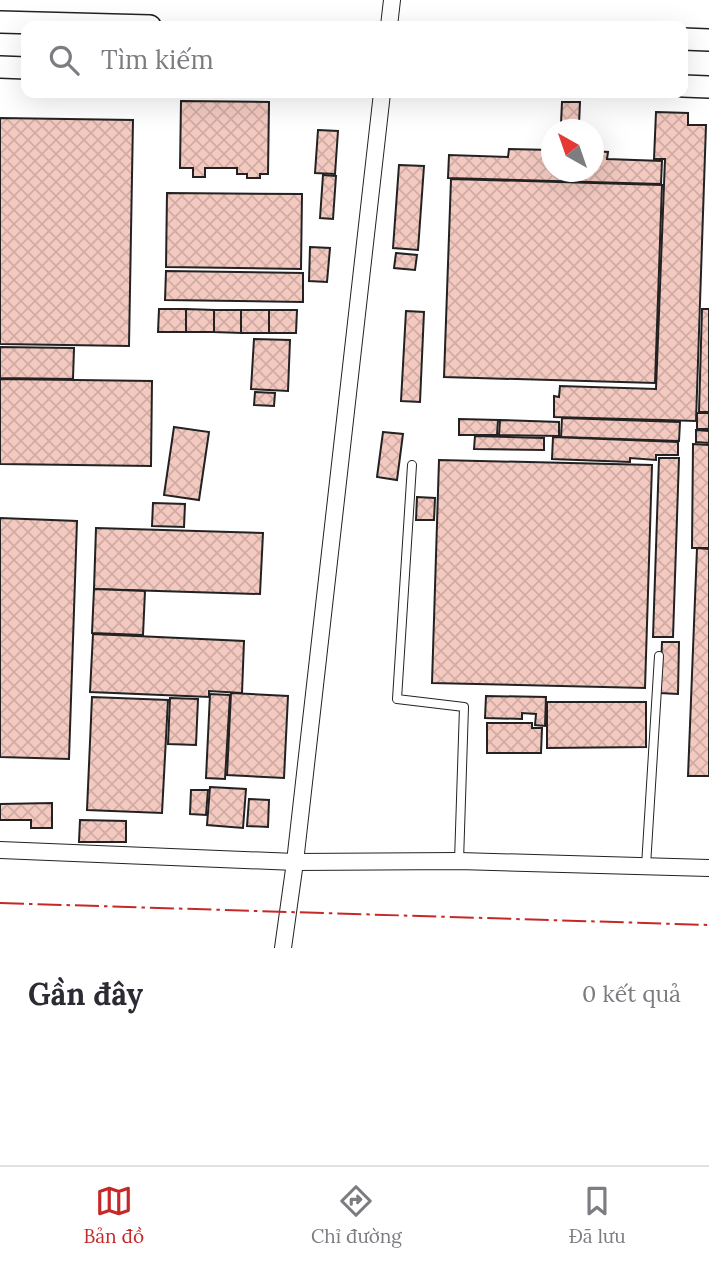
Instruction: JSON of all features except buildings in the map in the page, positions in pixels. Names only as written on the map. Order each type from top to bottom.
[{"type":"street","points":[[389,21],[391,0]]},
{"type":"street","points":[[0,22],[21,23]]},
{"type":"street","points":[[688,39],[709,40]]},
{"type":"street","points":[[0,67],[21,68]]},
{"type":"street","points":[[688,86],[709,87]]},
{"type":"street","points":[[283,948],[381,98]]},
{"type":"street","points":[[0,850],[295,862],[459,861],[709,869]]},
{"type":"lane","points":[[412,465],[397,699],[464,707],[459,861]]},
{"type":"lane","points":[[646,866],[659,656]]},
{"type":"power","points":[[0,903],[709,925]]}]
